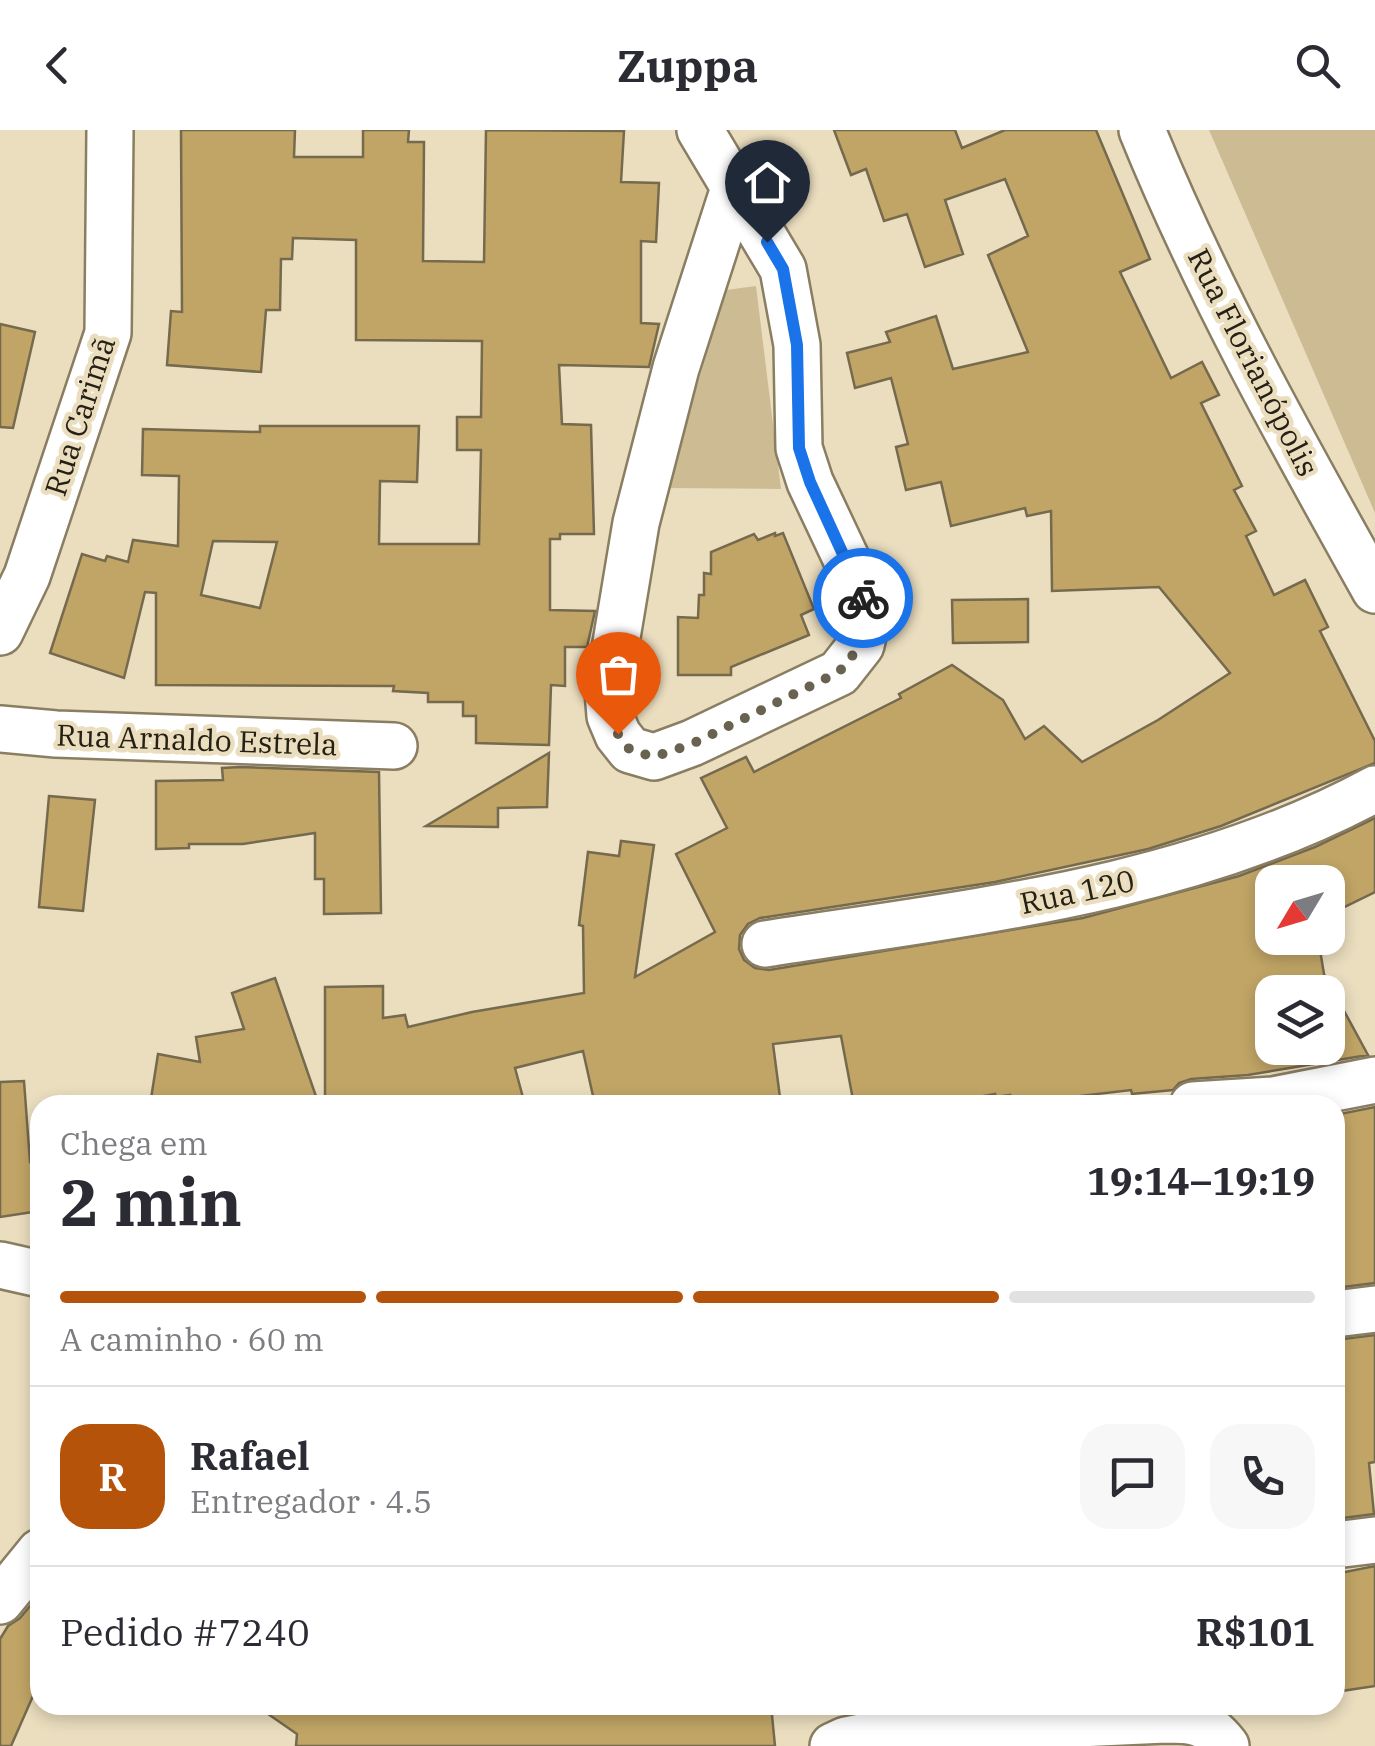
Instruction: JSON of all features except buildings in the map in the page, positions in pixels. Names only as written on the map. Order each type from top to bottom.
[{"type":"street","name":"Rua Carimã","points":[[0,632],[27,576],[108,332],[110,130]]},
{"type":"street","points":[[700,130],[783,269],[797,345],[799,448],[868,613],[861,645],[839,672],[692,744],[654,757],[630,750],[618,734],[610,716],[608,691],[636,523],[676,368],[734,188]]},
{"type":"street","name":"Rua Florianópolis","points":[[1142,130],[1167,192],[1266,394],[1375,590]]},
{"type":"street","name":"Rua Arnaldo Estrela","points":[[0,729],[394,746]]},
{"type":"street","name":"Rua 120","points":[[765,944],[975,913],[1188,867],[1336,810],[1375,788]]},
{"type":"street","points":[[1298,1095],[1375,1080]]},
{"type":"street","points":[[0,1265],[30,1272]]},
{"type":"street","points":[[1345,1313],[1375,1309]]},
{"type":"street","points":[[1345,1544],[1375,1540]]},
{"type":"street","points":[[0,1601],[30,1564]]},
{"type":"street","points":[[833,1746],[881,1733],[1190,1720],[1211,1727],[1226,1746]]},
{"type":"shaded area","points":[[1209,130],[1375,130],[1375,513]]},
{"type":"shaded area","points":[[756,286],[781,489],[666,488],[726,290]]},
{"type":"way so far","points":[[618,734],[630,750],[654,757],[692,744],[839,672],[861,645],[868,613],[863,598]]},
{"type":"route","points":[[767,242],[783,269],[797,345],[799,448],[810,482],[863,598]]}]
